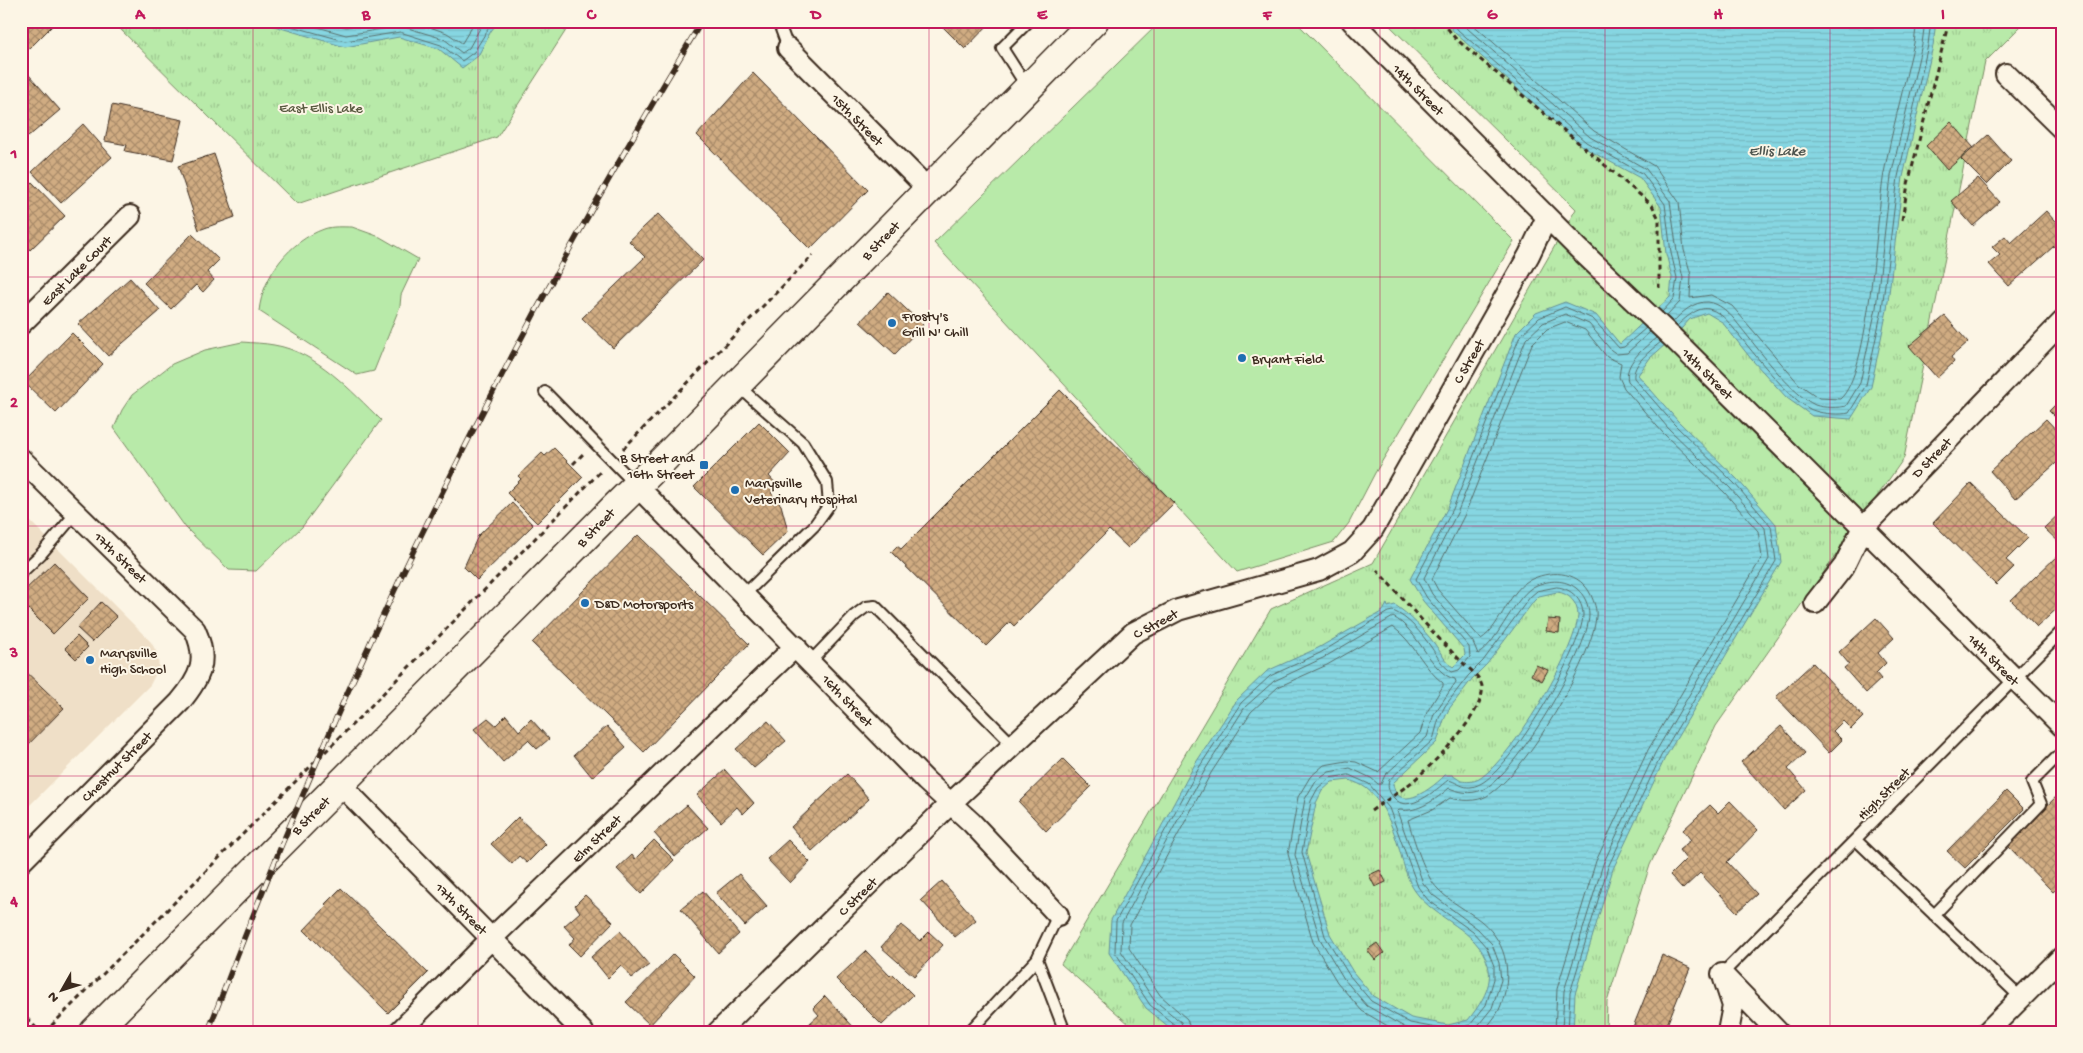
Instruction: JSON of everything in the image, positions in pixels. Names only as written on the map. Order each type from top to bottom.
[{"type":"highway","name":"B Street","points":[[94,1032],[737,385],[1094,21]]},
{"type":"street","name":"14th Street","points":[[1352,21],[1547,217],[1673,338],[1862,529],[2062,726]]},
{"type":"street","name":"15th Street","points":[[788,48],[929,190]]},
{"type":"street","points":[[2006,74],[2062,130]]},
{"type":"street","name":"East Lake Court","points":[[21,324],[130,216]]},
{"type":"street","name":"C Street","points":[[718,1032],[951,803],[1133,633],[1178,610],[1319,570],[1352,552],[1373,529],[1529,254],[1547,217]]},
{"type":"street","name":"D Street","points":[[1815,603],[1844,566],[1862,529],[2062,322]]},
{"type":"street","name":"17th Street","points":[[21,459],[195,630],[201,644],[202,664]]},
{"type":"street","name":"16th Street","points":[[637,486],[796,646],[926,781],[951,803],[1058,915]]},
{"type":"street","name":"Elm Street","points":[[400,1032],[492,938],[796,646]]},
{"type":"street","name":"Chestnut Street","points":[[21,862],[180,702],[195,684],[202,664]]},
{"type":"street","name":"17th Street","points":[[340,784],[583,1032]]},
{"type":"street","points":[[1986,1032],[2062,957]]},
{"type":"street","points":[[1722,974],[1733,1006],[1728,1032]]},
{"type":"street","points":[[1722,974],[1778,1032]]},
{"type":"lane","points":[[778,21],[788,48]]},
{"type":"lane","points":[[1028,89],[1002,48],[1029,21]]},
{"type":"lane","points":[[737,385],[802,443],[826,482],[829,505],[814,526],[744,595]]},
{"type":"lane","points":[[545,392],[637,486]]},
{"type":"lane","points":[[21,573],[41,554],[76,513]]},
{"type":"lane","points":[[810,662],[854,616],[866,606],[875,606],[1013,745]]},
{"type":"lane","name":"High Street","points":[[1722,974],[2062,631]]},
{"type":"lane","points":[[1934,915],[2041,804],[2032,782],[2062,752]]},
{"type":"lane","points":[[1856,840],[2021,998]]},
{"type":"lane","points":[[969,1032],[1037,959],[1058,915]]},
{"type":"lane","points":[[1037,959],[1065,1032]]},
{"type":"path","points":[[1442,21],[1455,38],[1652,205],[1658,220],[1659,288]]},
{"type":"path","points":[[1902,220],[1908,184],[1949,21]]},
{"type":"path","points":[[45,1032],[361,716],[813,255]]},
{"type":"path","points":[[573,464],[586,451]]},
{"type":"path","points":[[1371,811],[1422,774],[1444,752],[1476,710],[1483,695],[1482,684],[1478,678],[1375,568]]},
{"type":"path","points":[[21,1012],[40,1032]]},
{"type":"shaded area","name":"Marysville High School","points":[[21,512],[151,642],[157,653],[159,667],[150,685],[21,814]]},
{"type":"green space","name":"East Ellis Lake","points":[[112,21],[572,21],[497,137],[297,204]]},
{"type":"green space","name":"Bryant Field","points":[[1161,21],[1295,21],[1514,241],[1375,473],[1349,523],[1334,542],[1237,572],[934,243]]},
{"type":"green space","name":"Ellis Lake","points":[[1385,21],[2026,21],[1985,62],[1904,458],[1716,726],[1650,865],[1607,1002],[1606,1032],[1138,1032],[1061,964],[1271,609],[1373,563],[1576,209]]},
{"type":"green space","points":[[352,227],[380,237],[418,259],[401,295],[400,306],[374,371],[357,375],[259,311],[266,285],[272,272],[290,251],[312,234],[324,229]]},
{"type":"green space","points":[[242,342],[274,345],[290,349],[305,356],[332,374],[381,420],[302,527],[256,571],[229,570],[186,528],[114,428],[122,410],[132,395],[172,364],[205,350]]},
{"type":"water","points":[[257,21],[499,21],[491,31],[478,56],[462,68],[439,49],[399,37],[345,47]]},
{"type":"water","name":"Ellis Lake","points":[[1445,21],[1936,21],[1933,46],[1903,177],[1887,310],[1871,387],[1851,419],[1812,416],[1787,398],[1752,360],[1722,322],[1707,313],[1690,319],[1673,338],[1650,358],[1638,375],[1677,420],[1738,480],[1776,524],[1781,562],[1665,758],[1613,869],[1575,994],[1573,1032],[1175,1032],[1146,1008],[1109,953],[1111,920],[1195,764],[1237,700],[1267,671],[1318,648],[1383,611],[1387,604],[1388,607],[1395,605],[1411,618],[1453,667],[1465,655],[1464,649],[1423,601],[1410,579],[1448,507],[1516,333],[1536,313],[1565,302],[1596,315],[1620,344],[1670,297],[1672,277],[1666,254],[1661,207],[1640,178],[1583,147],[1455,33]],"holes":[[[1557,592],[1565,594],[1575,603],[1578,616],[1574,633],[1554,679],[1508,750],[1479,779],[1461,781],[1452,775],[1445,775],[1424,792],[1408,798],[1401,797],[1396,792],[1393,783],[1437,742],[1449,709],[1472,679],[1487,664],[1534,601],[1539,596]],[[1349,780],[1366,788],[1384,810],[1395,837],[1406,874],[1415,891],[1433,910],[1466,933],[1483,953],[1488,965],[1489,980],[1485,994],[1468,1020],[1448,1025],[1411,1018],[1373,996],[1353,972],[1330,934],[1306,853],[1316,803],[1322,791],[1332,782]]]},
{"type":"building","points":[[35,21],[57,21],[27,51],[21,45],[21,35]]},
{"type":"building","points":[[937,21],[992,21],[965,49]]},
{"type":"building","points":[[21,66],[60,110],[28,137],[21,129]]},
{"type":"building","points":[[753,73],[868,190],[810,249],[697,135]]},
{"type":"building","points":[[112,105],[183,120],[173,160],[125,151],[127,145],[105,141]]},
{"type":"building","points":[[1951,122],[1973,147],[1947,170],[1926,146]]},
{"type":"building","points":[[83,124],[112,157],[61,203],[32,172]]},
{"type":"building","points":[[1988,135],[2011,161],[1987,185],[1961,159]]},
{"type":"building","points":[[214,154],[235,217],[199,230],[178,166]]},
{"type":"building","points":[[1978,178],[2000,202],[1973,226],[1951,201]]},
{"type":"building","points":[[32,182],[65,216],[30,250],[24,244],[21,247],[21,192]]},
{"type":"building","points":[[2046,211],[2062,229],[2062,239],[2009,286],[1989,264],[2000,255],[1992,247],[2005,236],[2011,243]]},
{"type":"building","points":[[658,214],[703,260],[613,348],[582,318],[645,257],[629,241]]},
{"type":"building","points":[[192,234],[219,260],[207,272],[214,280],[203,292],[196,285],[171,309],[144,283]]},
{"type":"building","points":[[130,278],[160,311],[108,356],[78,324]]},
{"type":"building","name":"Frosty's Grill N' Chill","points":[[888,292],[923,325],[895,354],[860,322]]},
{"type":"building","points":[[1945,316],[1968,342],[1951,357],[1954,362],[1937,378],[1909,346]]},
{"type":"building","points":[[72,333],[103,364],[56,413],[24,382]]},
{"type":"building","points":[[1060,390],[1174,503],[1128,548],[1109,530],[1014,626],[1010,622],[986,646],[891,552],[897,546],[901,549]]},
{"type":"building","points":[[2062,398],[2062,424],[2049,411]]},
{"type":"building","points":[[2046,419],[2062,436],[2062,458],[2015,499],[1990,471]]},
{"type":"building","name":"Marysville Veterinary Hospital","points":[[759,422],[790,453],[769,476],[778,486],[771,493],[781,505],[788,531],[763,555],[694,487]]},
{"type":"building","points":[[554,448],[583,477],[537,523],[507,493],[521,479],[518,476],[542,453],[545,456]]},
{"type":"building","points":[[1971,483],[2028,538],[2006,560],[2014,567],[1996,585],[1933,523]]},
{"type":"building","points":[[512,503],[533,525],[477,580],[464,567],[478,536]]},
{"type":"building","points":[[2062,511],[2062,545],[2044,528]]},
{"type":"building","points":[[638,535],[749,644],[644,752],[532,643]]},
{"type":"building","points":[[2057,556],[2062,561],[2062,604],[2037,627],[2011,600]]},
{"type":"building","points":[[54,562],[89,598],[53,634],[21,602],[21,594]]},
{"type":"building","points":[[101,602],[117,617],[92,642],[77,628]]},
{"type":"building","points":[[1876,618],[1894,638],[1878,653],[1886,663],[1876,673],[1881,679],[1866,693],[1844,668],[1849,664],[1839,652]]},
{"type":"building","points":[[1548,619],[1560,620],[1559,633],[1546,631]]},
{"type":"building","points":[[77,636],[88,647],[76,659],[65,648]]},
{"type":"building","points":[[1813,663],[1863,717],[1851,729],[1843,721],[1833,731],[1842,740],[1829,753],[1776,697]]},
{"type":"building","points":[[1536,665],[1548,670],[1542,681],[1531,675]]},
{"type":"building","points":[[21,667],[64,708],[21,752]]},
{"type":"building","points":[[506,715],[519,731],[531,719],[549,739],[537,749],[528,740],[503,762],[474,729],[488,718],[496,725]]},
{"type":"building","points":[[768,721],[786,741],[754,768],[736,749]]},
{"type":"building","points":[[607,726],[626,747],[592,777],[574,755]]},
{"type":"building","points":[[1781,726],[1805,753],[1788,769],[1806,790],[1784,810],[1741,762]]},
{"type":"building","points":[[1063,759],[1091,787],[1046,831],[1019,802]]},
{"type":"building","points":[[725,770],[754,803],[743,814],[737,807],[721,822],[697,795]]},
{"type":"building","points":[[847,774],[869,799],[812,851],[791,827]]},
{"type":"building","points":[[2006,791],[2024,809],[1965,868],[1947,851]]},
{"type":"building","points":[[2062,791],[2062,884],[2053,892],[2007,845]]},
{"type":"building","points":[[1730,801],[1758,830],[1727,862],[1757,894],[1737,912],[1700,873],[1683,889],[1670,875],[1686,859],[1679,850],[1691,840],[1683,830],[1710,805],[1718,813]]},
{"type":"building","points":[[687,805],[708,828],[675,857],[654,833]]},
{"type":"building","points":[[518,817],[546,844],[527,863],[519,856],[512,864],[491,844]]},
{"type":"building","points":[[654,840],[674,860],[641,894],[617,869],[632,855],[635,859]]},
{"type":"building","points":[[788,840],[810,862],[790,883],[767,859]]},
{"type":"building","points":[[1380,870],[1386,882],[1375,887],[1369,875]]},
{"type":"building","points":[[739,874],[767,906],[745,926],[716,893]]},
{"type":"building","points":[[942,881],[976,920],[955,937],[921,900]]},
{"type":"building","points":[[341,888],[428,973],[388,1013],[304,930]]},
{"type":"building","points":[[703,891],[739,934],[718,953],[681,909]]},
{"type":"building","points":[[585,895],[613,922],[580,956],[569,945],[575,938],[564,926],[580,912],[575,905]]},
{"type":"building","points":[[901,925],[920,941],[929,932],[943,945],[914,976],[881,947]]},
{"type":"building","points":[[620,931],[649,965],[632,978],[621,965],[608,978],[591,957]]},
{"type":"building","points":[[1377,943],[1384,953],[1375,960],[1367,950]]},
{"type":"building","points":[[866,951],[890,976],[892,974],[913,995],[882,1025],[836,979]]},
{"type":"building","points":[[673,954],[695,976],[650,1025],[626,1002]]},
{"type":"building","points":[[1662,955],[1690,968],[1664,1032],[1631,1032]]},
{"type":"building","points":[[825,996],[858,1032],[800,1032],[819,1015],[813,1008]]},
{"type":"railway","points":[[208,1032],[259,901],[313,771],[370,642],[431,515],[561,265],[630,142],[702,21]]},
{"type":"place","name":"Frosty's Grill N' Chill","points":[[892,323]]},
{"type":"place","name":"Bryant Field","points":[[1242,358]]},
{"type":"place","name":"B Street and 16th Street","points":[[704,465]]},
{"type":"place","name":"Marysville Veterinary Hospital","points":[[735,490]]},
{"type":"place","name":"D&D Motorsports","points":[[585,603]]},
{"type":"place","name":"Marysville High School","points":[[90,660]]}]
